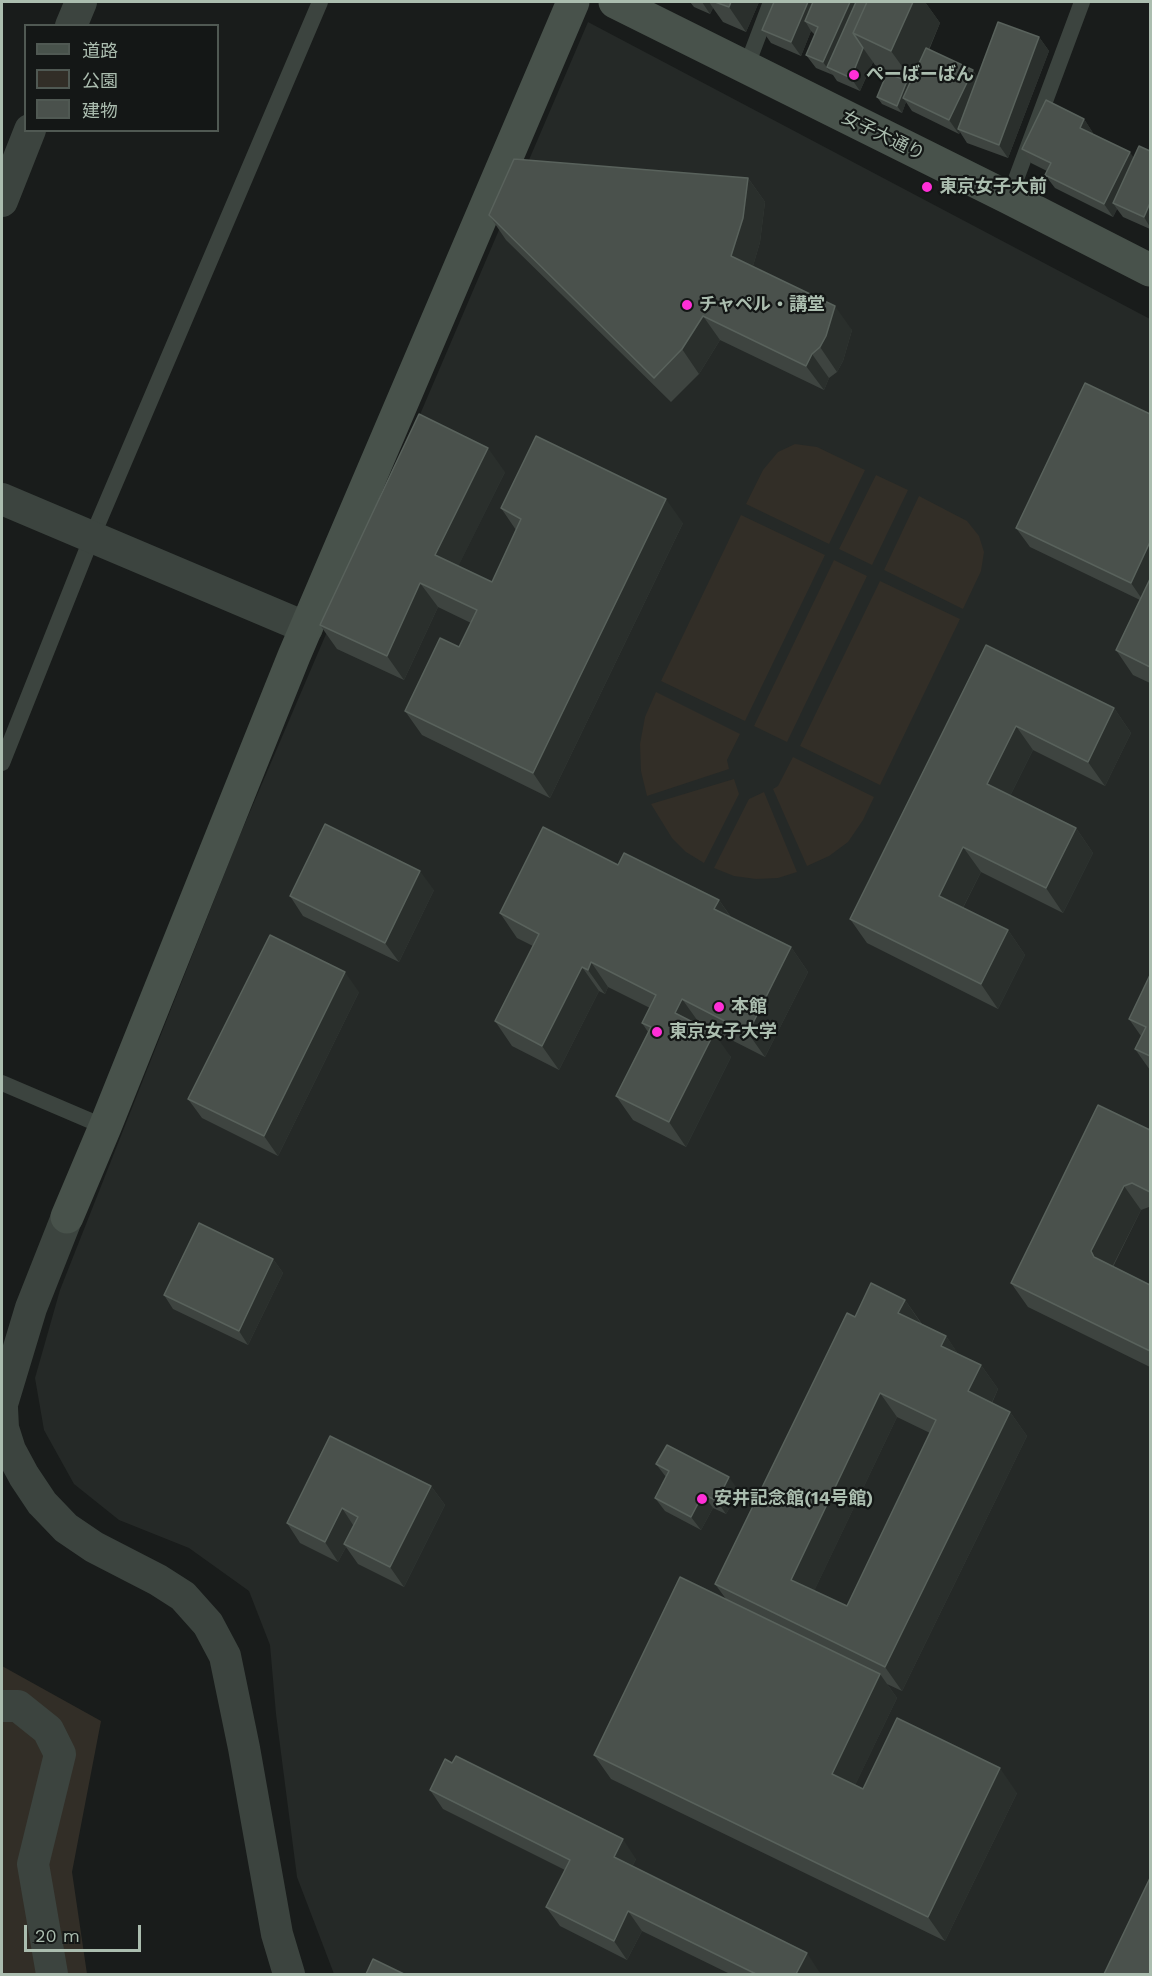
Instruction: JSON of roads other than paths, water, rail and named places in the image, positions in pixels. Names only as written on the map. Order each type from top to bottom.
[{"type":"street","points":[[73,24],[81,2]]},
{"type":"street","points":[[289,1974],[277,1934],[225,1656],[208,1624],[183,1596],[158,1580],[94,1547],[66,1528],[42,1503],[10,1450],[3,1428],[2,1406],[32,1308],[67,1217],[307,628],[573,2]]},
{"type":"street","name":"女子大通り","points":[[615,2],[1150,270]]},
{"type":"street","points":[[2,201],[29,132]]},
{"type":"street","points":[[2,499],[307,628]]},
{"type":"street","points":[[2,1706],[18,1706],[48,1730],[60,1754],[33,1864],[52,1974]]},
{"type":"lane","points":[[2,763],[92,537],[320,2]]},
{"type":"lane","points":[[746,68],[771,2]]},
{"type":"lane","points":[[1009,198],[1082,2]]},
{"type":"lane","points":[[2,1083],[105,1127]]},
{"type":"place","name":"ぺーばーばん","points":[[854,75]]},
{"type":"place","name":"東京女子大前","points":[[927,187]]},
{"type":"place","name":"チャペル・講堂","points":[[687,305]]},
{"type":"place","name":"本館","points":[[719,1007]]},
{"type":"place","name":"東京女子大学","points":[[657,1032]]},
{"type":"place","name":"安井記念館(14号館)","points":[[702,1499]]}]
